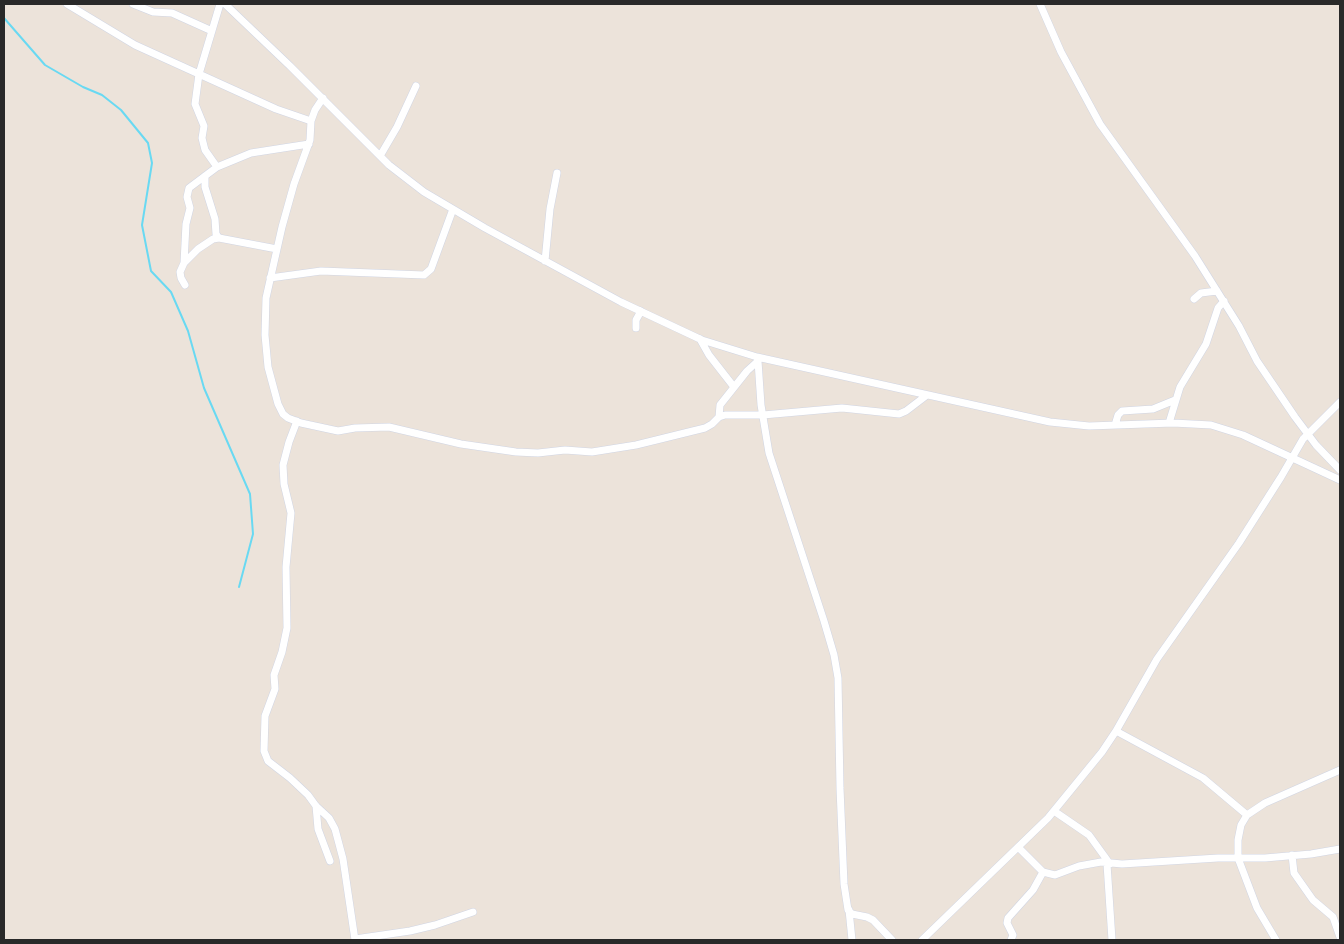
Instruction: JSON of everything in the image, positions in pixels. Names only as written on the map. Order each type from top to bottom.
[{"type":"street","points":[[67,4],[135,45],[276,109],[311,121]]},
{"type":"street","points":[[132,4],[153,12],[172,13],[212,31]]},
{"type":"street","points":[[217,167],[210,158],[203,143],[204,126],[195,104],[199,74],[220,4]]},
{"type":"street","points":[[224,4],[323,98],[380,156],[424,192],[545,261],[641,311],[700,339],[759,360],[1050,422],[1076,426],[1168,423],[1210,425],[1243,435],[1340,480]]},
{"type":"street","points":[[1040,4],[1061,52],[1100,124],[1170,220],[1224,301],[1257,361],[1307,434],[1340,470]]},
{"type":"street","points":[[380,156],[397,127],[416,86]]},
{"type":"street","points":[[323,98],[315,110],[311,121],[309,144],[294,184],[266,298],[266,354],[268,368],[283,414],[297,421],[338,431],[355,428],[389,427],[474,446],[533,453],[565,450],[592,452],[636,445],[705,428],[719,417],[733,414],[763,415],[842,408],[899,414],[927,395]]},
{"type":"street","points":[[185,285],[180,272],[184,263],[186,224],[190,208],[189,188],[217,167],[251,153],[309,144]]},
{"type":"street","points":[[545,261],[550,209],[557,173]]},
{"type":"street","points":[[205,176],[206,187],[215,219],[216,234],[219,238]]},
{"type":"street","points":[[270,278],[321,272],[424,275],[431,268],[453,209]]},
{"type":"street","points":[[184,263],[198,249],[219,238],[277,250]]},
{"type":"street","points":[[1194,299],[1201,293],[1217,291]]},
{"type":"street","points":[[1168,423],[1180,387],[1206,344],[1216,313],[1224,301]]},
{"type":"street","points":[[636,328],[636,320],[641,311]]},
{"type":"street","points":[[700,339],[709,355],[734,387]]},
{"type":"street","points":[[719,417],[720,405],[747,371],[759,360]]},
{"type":"street","points":[[759,360],[761,405],[769,453],[824,621],[834,655],[838,678],[844,884],[852,940]]},
{"type":"street","points":[[1115,425],[1118,415],[1122,411],[1153,409],[1175,400]]},
{"type":"street","points":[[922,940],[1054,811],[1102,752],[1157,659],[1239,543],[1307,434],[1340,402]]},
{"type":"street","points":[[297,421],[283,465],[284,484],[291,514],[286,567],[287,628],[282,652],[274,675],[275,689],[265,716],[264,751],[268,761],[290,778],[329,818],[340,842],[355,940],[435,925],[473,912]]},
{"type":"street","points":[[1116,731],[1203,778],[1247,815]]},
{"type":"street","points":[[1276,940],[1257,908],[1238,858],[1239,832],[1247,815],[1265,804],[1340,770]]},
{"type":"street","points":[[316,806],[318,829],[330,861]]},
{"type":"street","points":[[1054,811],[1089,835],[1109,864],[1112,940]]},
{"type":"street","points":[[1018,847],[1042,872],[1055,875],[1079,866],[1101,862],[1109,864],[1238,858],[1292,855],[1340,849]]},
{"type":"street","points":[[1292,855],[1294,873],[1313,900],[1334,916],[1340,937]]},
{"type":"street","points":[[1011,940],[1013,935],[1007,923],[1008,918],[1032,890],[1042,872]]},
{"type":"street","points":[[848,910],[873,920],[892,940]]},
{"type":"street","points":[[390,940],[395,932]]},
{"type":"waterway","points":[[4,18],[45,65],[83,87],[102,95],[121,110],[148,143],[152,163],[142,225],[151,271],[171,292],[188,331],[204,388],[250,494],[253,534],[239,587]]}]
